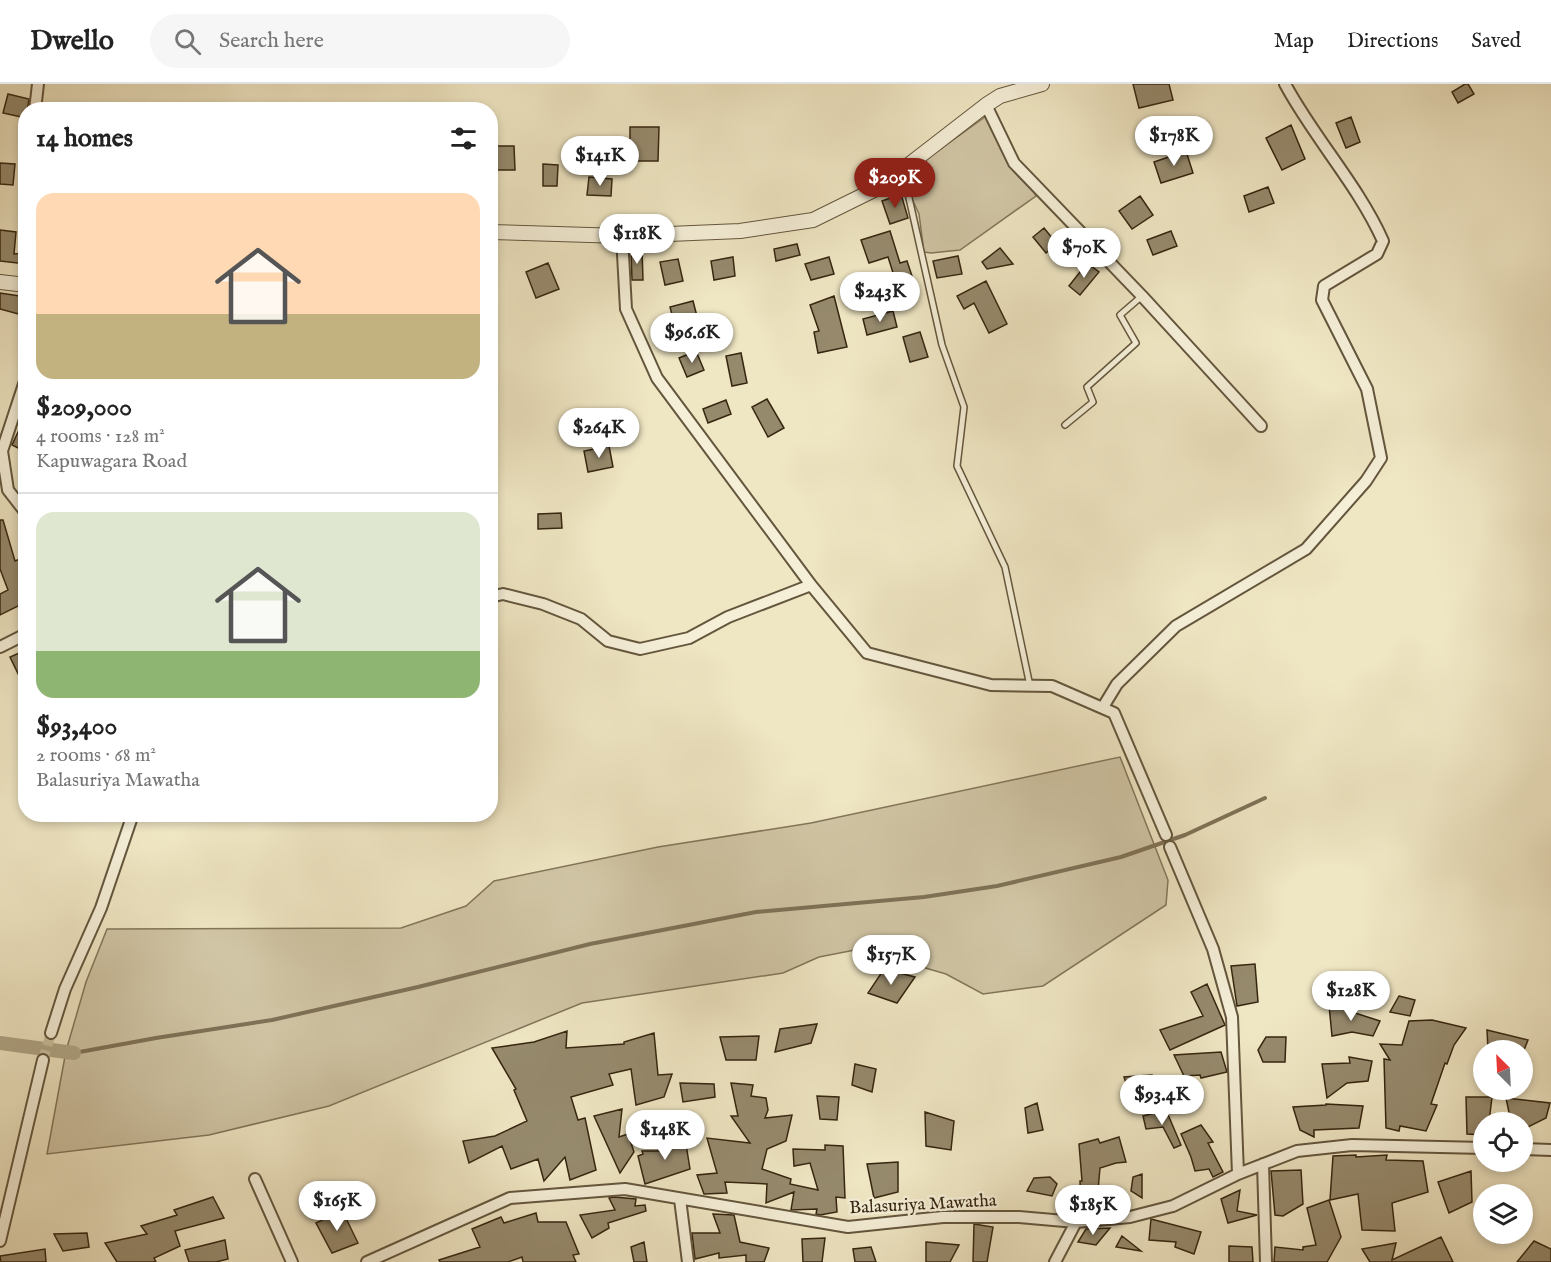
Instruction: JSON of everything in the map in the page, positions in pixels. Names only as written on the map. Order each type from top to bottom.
[{"type":"street","points":[[36,102],[38,84]]},
{"type":"street","points":[[498,232],[622,236],[740,231],[813,220],[880,187],[986,105],[999,90],[1042,84]]},
{"type":"street","points":[[1104,707],[1117,684],[1176,626],[1306,549],[1366,482],[1381,458],[1368,389],[1322,300],[1324,286],[1377,254],[1383,242],[1373,219],[1300,111],[1285,84]]},
{"type":"street","points":[[986,105],[1014,163],[1142,296],[1261,426]]},
{"type":"street","points":[[622,236],[626,309],[657,378],[811,585],[867,653],[991,685],[1052,686],[1114,713],[1166,835]]},
{"type":"street","points":[[0,282],[18,284]]},
{"type":"street","points":[[18,409],[2,451],[8,490],[18,503]]},
{"type":"street","points":[[498,595],[503,594],[543,604],[581,619],[608,641],[640,649],[689,638],[728,617],[811,585]]},
{"type":"street","points":[[0,647],[18,638]]},
{"type":"street","points":[[51,1033],[65,989],[101,908],[130,822]]},
{"type":"street","points":[[1170,847],[1213,948],[1232,1017],[1238,1174]]},
{"type":"street","points":[[0,1241],[43,1060]]},
{"type":"street","name":"Balasuriya Mawatha","points":[[367,1262],[510,1198],[625,1189],[848,1227],[943,1217],[1019,1217],[1076,1222],[1130,1217],[1173,1206],[1238,1174],[1297,1151],[1352,1145],[1473,1148]]},
{"type":"street","points":[[1533,1149],[1551,1150]]},
{"type":"street","points":[[1263,1164],[1266,1262]]},
{"type":"street","points":[[255,1179],[292,1262]]},
{"type":"street","points":[[680,1199],[688,1262]]},
{"type":"street","points":[[1055,1262],[1076,1222]]},
{"type":"lane","points":[[900,171],[907,189],[942,345],[964,407],[957,466],[1005,567],[1030,686]]},
{"type":"lane","points":[[1065,425],[1093,402],[1087,387],[1136,343],[1120,315],[1142,296]]},
{"type":"shaded area","points":[[989,114],[1036,196],[960,250],[924,252],[919,214],[902,177]]},
{"type":"shaded area","points":[[1120,757],[1168,880],[1166,905],[1043,986],[983,994],[946,974],[860,949],[819,957],[783,973],[582,1003],[329,1106],[209,1135],[47,1154],[66,1051],[86,982],[107,929],[401,928],[466,906],[494,881],[658,847],[811,823]]},
{"type":"building","points":[[1133,84],[1169,84],[1173,100],[1139,108]]},
{"type":"building","points":[[1468,84],[1474,94],[1458,103],[1452,92]]},
{"type":"building","points":[[8,94],[29,99],[29,102],[18,102],[18,116],[3,113]]},
{"type":"building","points":[[1351,117],[1360,142],[1346,148],[1336,123]]},
{"type":"building","points":[[1291,125],[1305,159],[1282,170],[1266,138]]},
{"type":"building","points":[[630,127],[659,127],[658,161],[630,161]]},
{"type":"building","points":[[498,146],[514,146],[515,170],[498,170]]},
{"type":"building","points":[[1186,151],[1193,173],[1161,183],[1154,162]]},
{"type":"building","points":[[0,163],[15,164],[13,185],[0,184]]},
{"type":"building","points":[[543,164],[558,165],[557,186],[543,186]]},
{"type":"building","points":[[589,177],[612,179],[611,196],[587,195]]},
{"type":"building","points":[[1268,187],[1274,203],[1249,212],[1244,196]]},
{"type":"building","points":[[901,194],[908,218],[890,224],[882,201]]},
{"type":"building","points":[[1140,196],[1153,215],[1132,229],[1119,211]]},
{"type":"building","points":[[1044,228],[1057,244],[1046,253],[1033,237]]},
{"type":"building","points":[[0,230],[16,232],[14,254],[18,254],[18,263],[0,261]]},
{"type":"building","points":[[890,231],[900,263],[907,261],[912,276],[896,282],[888,257],[869,263],[861,240]]},
{"type":"building","points":[[1171,231],[1177,246],[1153,255],[1147,240]]},
{"type":"building","points":[[797,244],[800,255],[776,261],[774,249]]},
{"type":"building","points":[[1000,248],[1013,264],[987,269],[982,262]]},
{"type":"building","points":[[631,250],[642,250],[643,280],[632,280]]},
{"type":"building","points":[[958,256],[962,274],[937,278],[933,261]]},
{"type":"building","points":[[733,257],[735,276],[714,280],[711,261]]},
{"type":"building","points":[[829,257],[834,274],[811,280],[805,264]]},
{"type":"building","points":[[678,259],[683,281],[665,285],[660,262]]},
{"type":"building","points":[[548,263],[559,289],[536,298],[526,272]]},
{"type":"building","points":[[1087,263],[1099,272],[1080,295],[1069,286]]},
{"type":"building","points":[[986,281],[1007,324],[989,333],[974,303],[964,309],[957,296]]},
{"type":"building","points":[[0,293],[18,296],[18,314],[0,309]]},
{"type":"building","points":[[834,296],[847,347],[818,353],[814,332],[819,331],[810,305]]},
{"type":"building","points":[[693,301],[699,324],[676,330],[670,307]]},
{"type":"building","points":[[893,311],[897,327],[867,335],[863,319]]},
{"type":"building","points":[[920,332],[928,357],[910,362],[903,337]]},
{"type":"building","points":[[696,351],[704,370],[687,377],[679,358]]},
{"type":"building","points":[[741,353],[747,383],[732,386],[726,356]]},
{"type":"building","points":[[767,399],[784,428],[768,437],[752,407]]},
{"type":"building","points":[[726,400],[731,414],[708,423],[703,409]]},
{"type":"building","points":[[18,432],[18,448],[12,445]]},
{"type":"building","points":[[609,446],[613,467],[588,472],[584,451]]},
{"type":"building","points":[[561,513],[562,528],[538,529],[538,514]]},
{"type":"building","points":[[0,520],[3,520],[15,561],[18,560],[18,606],[0,615],[0,594],[8,590],[0,569]]},
{"type":"building","points":[[18,654],[18,674],[10,657]]},
{"type":"building","points":[[1255,964],[1258,1002],[1237,1006],[1231,966]]},
{"type":"building","points":[[884,969],[915,977],[897,1003],[868,993]]},
{"type":"building","points":[[1207,984],[1225,1025],[1170,1050],[1160,1030],[1203,1016],[1191,992]]},
{"type":"building","points":[[1399,996],[1415,1000],[1410,1016],[1390,1012]]},
{"type":"building","points":[[1329,1005],[1353,1007],[1352,1012],[1380,1021],[1373,1036],[1352,1032],[1332,1036]]},
{"type":"building","points":[[1432,1020],[1466,1028],[1454,1045],[1447,1064],[1445,1063],[1431,1104],[1437,1105],[1426,1131],[1400,1126],[1399,1131],[1386,1128],[1384,1059],[1390,1060],[1380,1044],[1402,1045],[1409,1021]]},
{"type":"building","points":[[817,1024],[811,1043],[775,1052],[780,1029]]},
{"type":"building","points":[[1487,1030],[1528,1040],[1488,1040]]},
{"type":"building","points":[[567,1031],[566,1048],[624,1044],[624,1042],[654,1033],[658,1075],[672,1074],[664,1097],[636,1105],[631,1069],[609,1074],[613,1085],[571,1097],[578,1120],[585,1118],[596,1170],[570,1180],[565,1157],[544,1181],[538,1159],[511,1169],[502,1146],[469,1163],[463,1141],[495,1136],[527,1121],[514,1090],[516,1089],[492,1048],[534,1042]]},
{"type":"building","points":[[759,1036],[756,1060],[726,1060],[720,1037]]},
{"type":"building","points":[[1266,1037],[1286,1037],[1285,1062],[1263,1062],[1258,1050]]},
{"type":"building","points":[[1221,1052],[1227,1072],[1201,1078],[1200,1075],[1184,1076],[1174,1055]]},
{"type":"building","points":[[1349,1057],[1372,1061],[1368,1081],[1347,1083],[1327,1098],[1322,1064],[1350,1063]]},
{"type":"building","points":[[855,1064],[876,1069],[872,1092],[852,1085]]},
{"type":"building","points":[[1152,1075],[1156,1094],[1131,1098],[1124,1077]]},
{"type":"building","points":[[680,1083],[714,1084],[715,1097],[683,1102]]},
{"type":"building","points":[[731,1083],[753,1085],[751,1096],[766,1098],[768,1110],[765,1118],[792,1115],[786,1141],[767,1149],[762,1169],[791,1179],[790,1184],[818,1190],[810,1163],[794,1166],[793,1149],[825,1150],[825,1145],[843,1146],[845,1198],[836,1197],[837,1212],[820,1215],[816,1214],[817,1209],[791,1210],[794,1192],[766,1203],[767,1184],[725,1182],[727,1193],[704,1194],[697,1175],[717,1173],[707,1138],[750,1143],[731,1116],[738,1116]]},
{"type":"building","points":[[817,1096],[839,1097],[837,1120],[820,1119]]},
{"type":"building","points":[[1466,1097],[1473,1097],[1473,1100],[1492,1100],[1490,1112],[1473,1112],[1473,1134],[1467,1134]]},
{"type":"building","points":[[1506,1100],[1550,1103],[1546,1118],[1533,1124],[1533,1112],[1509,1112]]},
{"type":"building","points":[[1037,1103],[1043,1130],[1028,1133],[1025,1108]]},
{"type":"building","points":[[1326,1104],[1363,1106],[1359,1128],[1314,1130],[1314,1137],[1300,1130],[1293,1107]]},
{"type":"building","points":[[622,1109],[619,1137],[628,1134],[634,1152],[620,1173],[594,1116]]},
{"type":"building","points":[[1166,1110],[1181,1145],[1174,1148],[1163,1127],[1146,1129],[1143,1116]]},
{"type":"building","points":[[925,1112],[954,1121],[951,1150],[926,1146]]},
{"type":"building","points":[[1201,1125],[1213,1142],[1208,1143],[1223,1172],[1213,1177],[1209,1169],[1195,1171],[1181,1134]]},
{"type":"building","points":[[1119,1137],[1126,1162],[1100,1168],[1096,1213],[1081,1210],[1080,1181],[1082,1181],[1079,1144],[1098,1139],[1100,1143]]},
{"type":"building","points":[[685,1138],[690,1169],[645,1184],[638,1156],[643,1154],[642,1151],[666,1151],[663,1143]]},
{"type":"building","points":[[1356,1155],[1356,1157],[1387,1155],[1386,1160],[1423,1161],[1428,1192],[1392,1203],[1395,1231],[1362,1230],[1358,1194],[1330,1200],[1333,1156]]},
{"type":"building","points":[[898,1162],[898,1192],[874,1198],[867,1164]]},
{"type":"building","points":[[1301,1170],[1303,1204],[1283,1216],[1275,1215],[1271,1171]]},
{"type":"building","points":[[1471,1171],[1472,1202],[1449,1213],[1438,1182]]},
{"type":"building","points":[[1142,1174],[1142,1198],[1131,1191],[1133,1177]]},
{"type":"building","points":[[1050,1177],[1057,1184],[1052,1196],[1027,1191],[1034,1178]]},
{"type":"building","points":[[1240,1190],[1237,1211],[1257,1215],[1228,1223],[1221,1199]]},
{"type":"building","points":[[213,1197],[224,1218],[175,1231],[180,1246],[154,1258],[156,1262],[117,1262],[105,1243],[147,1234],[141,1226],[177,1215],[174,1210]]},
{"type":"building","points":[[609,1198],[636,1199],[635,1206],[645,1205],[646,1211],[608,1223],[609,1228],[592,1238],[580,1215],[615,1210]]},
{"type":"building","points":[[1329,1200],[1341,1237],[1327,1262],[1274,1262],[1275,1247],[1303,1250],[1303,1247],[1316,1245],[1307,1208]]},
{"type":"building","points":[[342,1210],[358,1243],[332,1253],[316,1223]]},
{"type":"building","points":[[536,1213],[538,1222],[566,1222],[579,1254],[573,1255],[576,1262],[523,1262],[522,1257],[508,1262],[440,1262],[439,1260],[480,1247],[472,1229],[501,1217],[504,1223]]},
{"type":"building","points":[[713,1214],[734,1215],[740,1242],[769,1248],[764,1262],[746,1262],[746,1255],[719,1258],[719,1253],[695,1259],[692,1233],[720,1233]]},
{"type":"building","points":[[1151,1219],[1201,1232],[1194,1254],[1175,1247],[1176,1242],[1149,1240]]},
{"type":"building","points":[[974,1224],[993,1227],[987,1262],[973,1262]]},
{"type":"building","points":[[1110,1228],[1096,1245],[1078,1242],[1086,1229]]},
{"type":"building","points":[[87,1233],[89,1247],[63,1251],[54,1234]]},
{"type":"building","points":[[1122,1236],[1141,1251],[1116,1247]]},
{"type":"building","points":[[1441,1237],[1453,1262],[1370,1262],[1362,1249],[1396,1243],[1392,1260]]},
{"type":"building","points":[[825,1238],[822,1262],[803,1262],[802,1239]]},
{"type":"building","points":[[225,1240],[228,1259],[216,1262],[189,1262],[185,1250]]},
{"type":"building","points":[[644,1242],[647,1262],[634,1262],[631,1247]]},
{"type":"building","points":[[926,1242],[959,1245],[950,1262],[926,1262]]},
{"type":"building","points":[[1533,1242],[1551,1249],[1551,1262],[1517,1262]]},
{"type":"building","points":[[1229,1246],[1252,1247],[1253,1262],[1229,1262]]},
{"type":"building","points":[[871,1247],[876,1262],[855,1262],[853,1249]]},
{"type":"building","points":[[45,1249],[46,1262],[1,1262],[0,1256]]},
{"type":"waterway","points":[[74,1053],[272,1020],[418,987],[590,944],[756,912],[924,897],[997,886],[1121,857],[1185,835],[1265,798]]},
{"type":"waterway","points":[[0,1043],[74,1053]]},
{"type":"tunnel","points":[[43,1060],[51,1033]]}]
